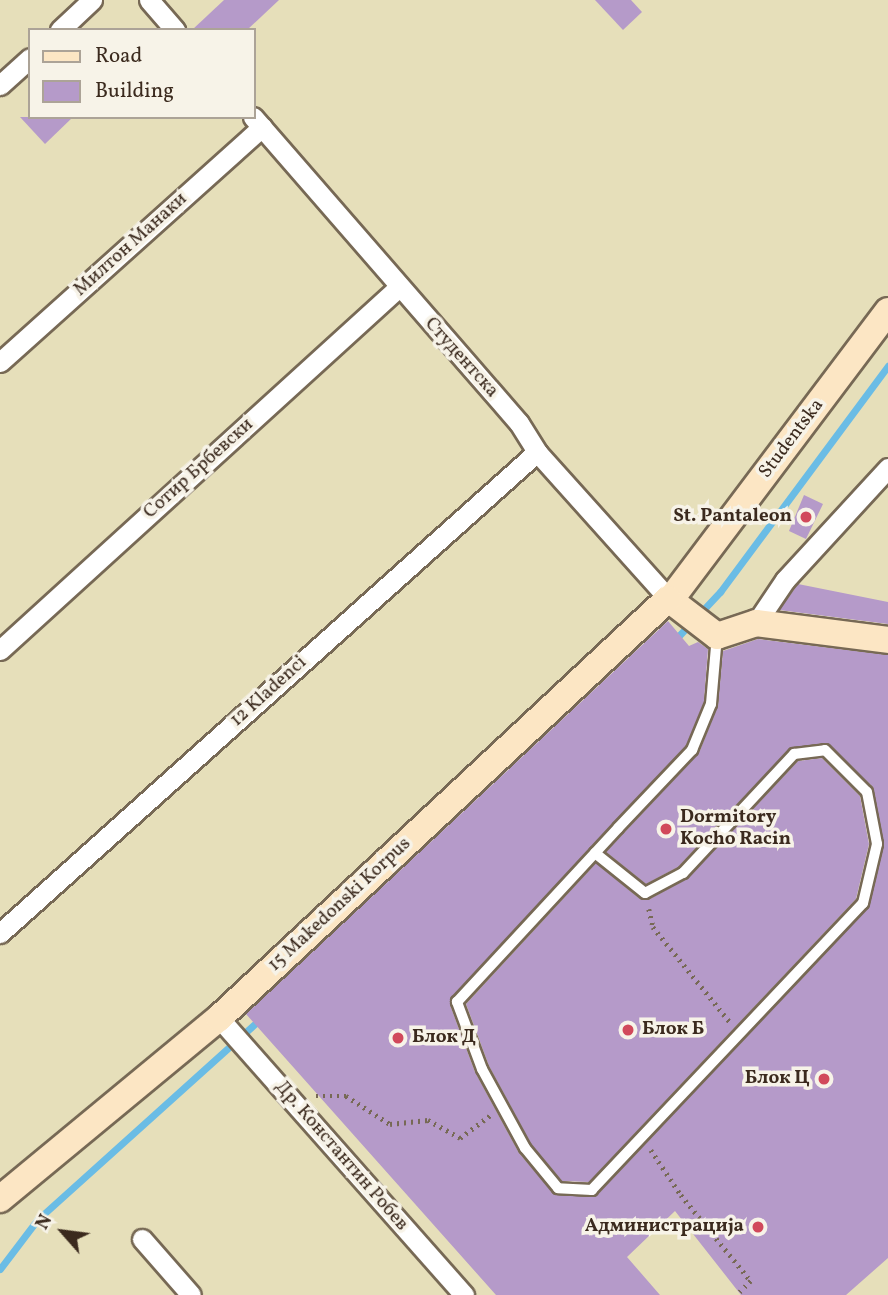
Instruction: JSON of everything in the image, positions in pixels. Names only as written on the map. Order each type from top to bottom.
[{"type":"street","points":[[62,28],[92,0]]},
{"type":"street","points":[[149,0],[173,28]]},
{"type":"street","points":[[0,85],[28,60]]},
{"type":"street","name":"Студентска","points":[[257,122],[519,423],[537,452],[669,600]]},
{"type":"street","name":"Милтон Манаки","points":[[0,362],[257,122]]},
{"type":"street","name":"Сотир Брбевски","points":[[0,650],[398,287]]},
{"type":"street","name":"Studentska","points":[[669,600],[888,311]]},
{"type":"street","name":"12 Kladenci","points":[[0,933],[537,452]]},
{"type":"street","points":[[756,623],[785,580],[888,468]]},
{"type":"street","points":[[669,600],[716,635],[756,623],[888,640]]},
{"type":"street","name":"15 Makedonski Korpus","points":[[0,1199],[219,1018],[669,600]]},
{"type":"street","name":"Др. Константин Робев","points":[[219,1018],[464,1295]]},
{"type":"street","points":[[142,1239],[191,1295]]},
{"type":"lane","points":[[595,853],[645,893],[683,873],[794,754],[825,750],[867,792],[877,844],[863,903],[592,1190],[558,1188],[525,1148],[482,1069],[457,1002],[595,853],[692,750],[710,704],[716,635]]},
{"type":"path","points":[[653,927],[739,1034]]},
{"type":"path","points":[[287,1095],[346,1097],[390,1124],[428,1120],[460,1138],[503,1106]]},
{"type":"path","points":[[642,1137],[681,1195],[751,1281],[737,1295]]},
{"type":"building","points":[[224,0],[279,0],[249,28],[194,28]]},
{"type":"building","points":[[595,0],[631,0],[642,12],[623,30]]},
{"type":"building","points":[[20,117],[71,119],[45,144]]},
{"type":"building","name":"St. Pantaleon","points":[[804,495],[823,504],[806,539],[789,531]]},
{"type":"building","points":[[798,584],[888,602],[888,624],[779,610]]},
{"type":"building","name":"Dormitory Kocho Racin","points":[[668,621],[689,646],[698,642],[708,649],[704,702],[686,746],[452,997],[450,1005],[475,1072],[519,1153],[554,1194],[597,1195],[868,908],[884,843],[873,787],[824,743],[789,749],[678,867],[646,884],[606,852],[699,753],[718,705],[723,651],[758,639],[888,655],[888,1258],[846,1295],[741,1295],[675,1211],[627,1257],[660,1295],[496,1295],[246,1014]]},
{"type":"building","points":[[822,758],[860,796],[869,844],[856,899],[589,1182],[562,1181],[531,1144],[489,1066],[466,1004],[596,863],[640,899],[648,900],[688,878],[798,761]]},
{"type":"waterway","points":[[673,642],[720,592],[888,366]]},
{"type":"waterway","points":[[0,1269],[37,1220],[261,1018]]},
{"type":"place","name":"St. Pantaleon","points":[[806,517]]},
{"type":"place","name":"Dormitory Kocho Racin","points":[[666,829]]},
{"type":"place","name":"Блок Б","points":[[628,1030]]},
{"type":"place","name":"Блок Д","points":[[398,1038]]},
{"type":"place","name":"Блок Ц","points":[[824,1079]]},
{"type":"place","name":"Администрација","points":[[758,1227]]}]
